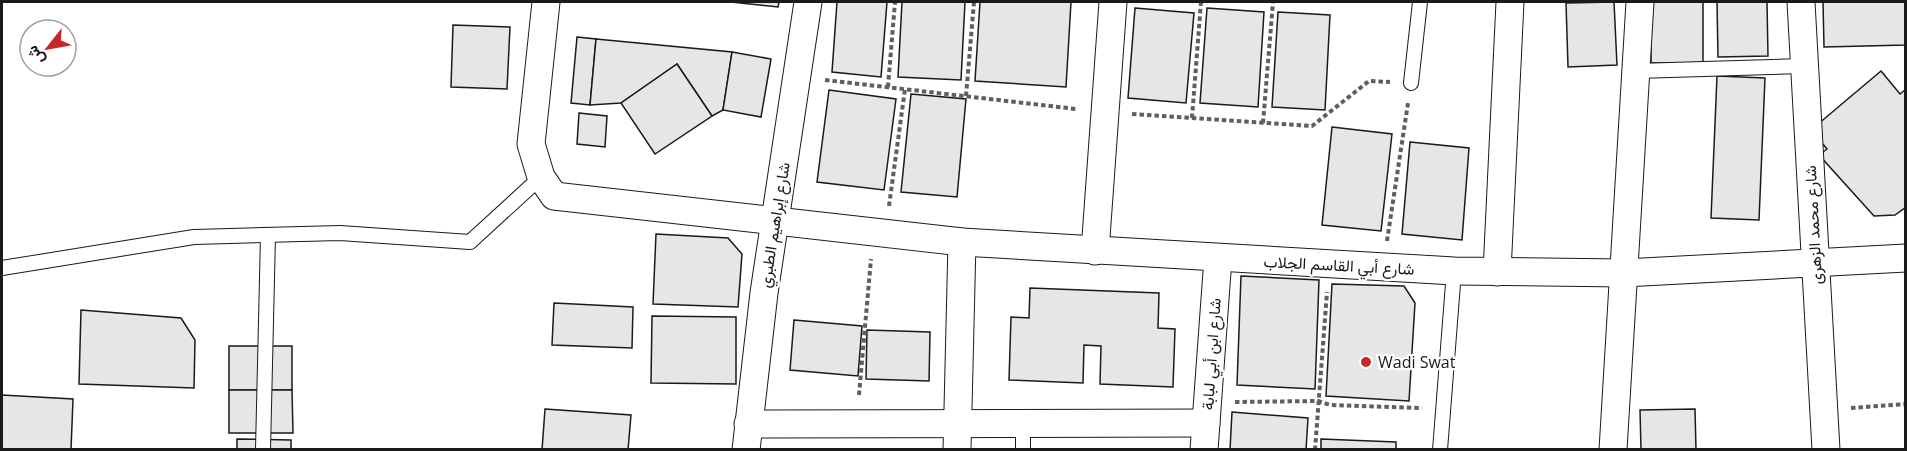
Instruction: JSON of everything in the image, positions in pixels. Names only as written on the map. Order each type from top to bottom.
[{"type":"street","points":[[541,177],[531,144],[546,2]]},
{"type":"street","name":"شارع إبراهيم الطبري","points":[[747,437],[762,303],[808,2]]},
{"type":"street","points":[[1095,251],[1113,2]]},
{"type":"street","points":[[1497,272],[1510,2]]},
{"type":"street","points":[[1613,450],[1640,2]]},
{"type":"street","name":"شارع محمد الزهرى","points":[[1801,2],[1826,450]]},
{"type":"street","name":"شارع أبي القاسم الجلاب","points":[[541,177],[554,196],[962,242],[1095,251],[1497,272],[1624,273],[1905,258]]},
{"type":"street","points":[[958,436],[962,242]]},
{"type":"street","name":"شارع ابن أبي لبابة","points":[[1204,450],[1218,258]]},
{"type":"street","points":[[747,437],[856,423],[958,436],[1023,436],[1207,412]]},
{"type":"lane","points":[[1411,83],[1420,2]]},
{"type":"lane","points":[[1636,71],[1804,66]]},
{"type":"lane","points":[[2,268],[194,237],[340,233],[470,242],[541,177]]},
{"type":"lane","points":[[263,450],[268,235]]},
{"type":"lane","points":[[1440,450],[1454,271]]},
{"type":"path","points":[[888,87],[895,2]]},
{"type":"path","points":[[966,96],[974,2]]},
{"type":"path","points":[[1192,118],[1201,2]]},
{"type":"path","points":[[1263,123],[1273,2]]},
{"type":"path","points":[[797,77],[1105,113],[1312,126],[1369,81],[1411,83],[1383,267]]},
{"type":"path","points":[[856,423],[879,233],[905,89]]},
{"type":"path","points":[[1315,450],[1329,264]]},
{"type":"path","points":[[1207,412],[1318,400],[1330,405],[1444,409]]},
{"type":"path","points":[[1824,411],[1905,404]]},
{"type":"building","points":[[731,2],[779,2],[778,7]]},
{"type":"building","points":[[837,2],[887,2],[881,77],[832,72]]},
{"type":"building","points":[[902,2],[965,2],[961,80],[898,77]]},
{"type":"building","points":[[980,2],[1071,2],[1066,87],[975,81]]},
{"type":"building","points":[[1614,2],[1617,65],[1568,67],[1566,3]]},
{"type":"building","points":[[1651,2],[1703,2],[1703,63],[1651,63]]},
{"type":"building","points":[[1717,2],[1767,2],[1768,56],[1718,57]]},
{"type":"building","points":[[1823,2],[1906,2],[1906,45],[1824,47]]},
{"type":"building","points":[[1135,8],[1194,13],[1186,103],[1128,98]]},
{"type":"building","points":[[1207,8],[1264,12],[1258,107],[1200,103]]},
{"type":"building","points":[[1278,12],[1330,15],[1325,110],[1272,107]]},
{"type":"building","points":[[453,25],[510,27],[507,89],[451,87]]},
{"type":"building","points":[[577,37],[596,39],[590,105],[571,103]]},
{"type":"building","points":[[596,39],[732,52],[723,110],[712,116],[677,64],[621,103],[590,105]]},
{"type":"building","points":[[732,52],[771,59],[761,117],[723,110]]},
{"type":"building","points":[[677,64],[712,116],[655,154],[621,103]]},
{"type":"building","points":[[1881,71],[1900,94],[1906,89],[1906,207],[1895,215],[1874,216],[1819,155],[1827,149],[1811,130]]},
{"type":"building","points":[[1717,76],[1765,78],[1759,220],[1711,218]]},
{"type":"building","points":[[829,90],[896,99],[884,190],[817,182]]},
{"type":"building","points":[[911,94],[966,99],[957,197],[901,192]]},
{"type":"building","points":[[579,113],[607,116],[605,147],[577,144]]},
{"type":"building","points":[[1332,127],[1392,134],[1381,231],[1322,225]]},
{"type":"building","points":[[1410,142],[1469,148],[1462,240],[1402,234]]},
{"type":"building","points":[[656,234],[728,238],[742,254],[738,307],[653,304]]},
{"type":"building","points":[[1241,276],[1319,280],[1315,389],[1237,385]]},
{"type":"building","points":[[1332,284],[1404,286],[1415,303],[1409,401],[1326,396]]},
{"type":"building","points":[[1030,288],[1159,293],[1158,328],[1175,329],[1173,387],[1100,384],[1101,346],[1084,345],[1083,383],[1009,380],[1011,317],[1029,318]]},
{"type":"building","points":[[554,303],[633,307],[632,348],[552,345]]},
{"type":"building","points":[[81,310],[181,318],[195,340],[194,388],[79,384]]},
{"type":"building","points":[[652,316],[736,317],[736,384],[651,383]]},
{"type":"building","points":[[794,320],[862,326],[858,376],[790,370]]},
{"type":"building","points":[[867,330],[930,332],[929,381],[866,379]]},
{"type":"building","points":[[229,346],[292,346],[292,390],[229,390]]},
{"type":"building","points":[[229,390],[292,390],[293,433],[229,433]]},
{"type":"building","points":[[2,395],[73,399],[71,450],[2,450]]},
{"type":"building","points":[[545,409],[631,415],[628,450],[542,450]]},
{"type":"building","points":[[1695,409],[1696,450],[1641,450],[1640,410]]},
{"type":"building","points":[[1232,412],[1308,418],[1306,450],[1230,450]]},
{"type":"building","points":[[237,439],[291,440],[291,450],[237,450]]},
{"type":"building","points":[[1321,439],[1396,442],[1396,450],[1321,450]]},
{"type":"place","name":"Wadi Swat","points":[[1366,362]]}]
